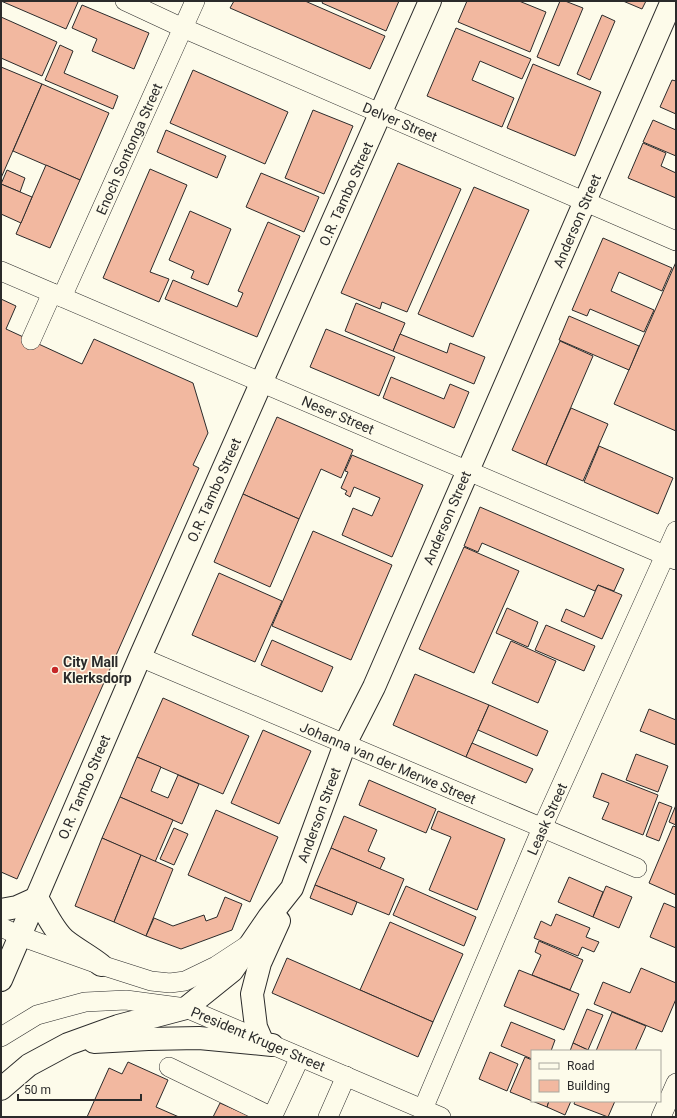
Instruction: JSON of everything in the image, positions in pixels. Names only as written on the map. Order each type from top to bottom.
[{"type":"main road","name":"O.R. Tambo Street","points":[[1,980],[11,931],[37,898],[140,657],[430,1]]},
{"type":"main road","name":"Anderson Street","points":[[186,1008],[232,971],[269,917],[292,888],[345,744],[374,687],[467,471],[586,202],[672,1]]},
{"type":"main road","points":[[267,1043],[256,1027],[252,994],[260,963],[292,888]]},
{"type":"main road","points":[[1,910],[17,907],[37,898],[58,932],[65,940],[102,965]]},
{"type":"main road","points":[[1,1088],[29,1065],[68,1044],[118,1026],[186,1008]]},
{"type":"main road","points":[[68,1044],[148,1039],[199,1038],[267,1043]]},
{"type":"street","name":"Delver Street","points":[[125,1],[183,28],[676,241]]},
{"type":"street","name":"Enoch Sontonga Street","points":[[31,340],[57,295],[195,1]]},
{"type":"street","name":"Neser Street","points":[[1,270],[670,558]]},
{"type":"street","name":"Leask Street","points":[[422,1109],[542,828],[670,558],[676,531]]},
{"type":"street","name":"Johanna van der Merwe Street","points":[[140,657],[637,868]]},
{"type":"street","points":[[11,931],[102,965],[151,981],[170,983],[185,981],[216,966],[252,943]]},
{"type":"street","name":"President Kruger Street","points":[[1,1037],[37,1015],[85,1002],[126,1000],[186,1008],[442,1117]]},
{"type":"street","points":[[169,1067],[268,1115],[275,1111],[300,1057]]},
{"type":"street","points":[[328,1117],[346,1076]]},
{"type":"street","points":[[661,1117],[676,1083]]},
{"type":"building","points":[[1,1],[76,1],[78,2],[66,29]]},
{"type":"building","points":[[234,1],[305,1],[385,36],[370,69],[230,8]]},
{"type":"building","points":[[323,1],[399,1],[386,31],[322,3]]},
{"type":"building","points":[[467,1],[519,1],[546,12],[530,52],[458,22]]},
{"type":"building","points":[[560,1],[565,1],[583,8],[559,66],[537,57]]},
{"type":"building","points":[[623,1],[646,1],[642,9]]},
{"type":"building","points":[[82,5],[149,33],[134,69],[92,51],[97,39],[72,28]]},
{"type":"building","points":[[602,15],[615,21],[590,80],[577,74]]},
{"type":"building","points":[[1,17],[57,42],[42,76],[1,58]]},
{"type":"building","points":[[456,28],[531,59],[522,79],[480,61],[472,80],[514,98],[502,127],[427,96]]},
{"type":"building","points":[[60,45],[73,51],[64,73],[118,96],[113,109],[45,80]]},
{"type":"building","points":[[533,64],[601,92],[575,156],[507,128]]},
{"type":"building","points":[[1,67],[42,84],[1,178]]},
{"type":"building","points":[[193,70],[288,112],[265,164],[170,123]]},
{"type":"building","points":[[672,80],[676,81],[676,114],[660,107]]},
{"type":"building","points":[[42,84],[109,113],[80,180],[13,151]]},
{"type":"building","points":[[313,110],[353,126],[324,194],[285,178]]},
{"type":"building","points":[[653,120],[676,130],[676,156],[643,142]]},
{"type":"building","points":[[166,130],[226,156],[217,178],[157,152]]},
{"type":"building","points":[[643,143],[666,153],[661,166],[676,173],[676,198],[628,178]]},
{"type":"building","points":[[398,163],[461,189],[407,312],[382,302],[380,309],[341,293]]},
{"type":"building","points":[[46,165],[80,180],[50,248],[16,234]]},
{"type":"building","points":[[150,169],[187,185],[150,272],[169,279],[159,302],[103,278]]},
{"type":"building","points":[[7,170],[25,178],[20,192],[1,184]]},
{"type":"building","points":[[261,173],[319,197],[304,232],[246,207]]},
{"type":"building","points":[[1,184],[32,197],[21,223],[1,214]]},
{"type":"building","points":[[474,187],[529,210],[473,337],[418,314]]},
{"type":"building","points":[[190,211],[231,229],[208,285],[191,278],[194,271],[169,260]]},
{"type":"building","points":[[268,222],[300,236],[257,337],[165,299],[173,280],[237,307],[243,293],[238,291]]},
{"type":"building","points":[[603,238],[672,268],[662,291],[619,272],[611,291],[654,310],[644,332],[590,309],[587,316],[572,310]]},
{"type":"building","points":[[676,262],[676,431],[614,404]]},
{"type":"building","name":"City Mall Klerksdorp","points":[[1,299],[16,306],[6,329],[82,364],[94,339],[193,383],[208,433],[193,465],[199,468],[17,879],[1,872]]},
{"type":"building","points":[[356,303],[405,323],[393,351],[345,331]]},
{"type":"building","points":[[569,316],[639,346],[629,370],[559,340]]},
{"type":"building","points":[[326,329],[395,357],[379,396],[310,367]]},
{"type":"building","points":[[400,334],[447,353],[450,343],[485,357],[474,384],[393,351]]},
{"type":"building","points":[[560,341],[593,356],[546,465],[512,450]]},
{"type":"building","points":[[391,377],[444,399],[450,384],[469,392],[454,428],[383,398]]},
{"type":"building","points":[[571,408],[608,424],[583,481],[546,465]]},
{"type":"building","points":[[277,417],[353,450],[341,478],[321,469],[299,519],[243,494]]},
{"type":"building","points":[[599,446],[673,478],[658,514],[584,482]]},
{"type":"building","points":[[352,455],[423,485],[392,557],[342,535],[353,508],[372,516],[380,498],[354,487],[350,497],[345,494],[347,491],[341,488],[348,472],[345,471]]},
{"type":"building","points":[[243,494],[299,519],[270,587],[214,562]]},
{"type":"building","points":[[480,507],[624,569],[614,591],[598,585],[595,591],[482,543],[478,552],[464,546]]},
{"type":"building","points":[[313,531],[392,565],[351,660],[272,626]]},
{"type":"building","points":[[464,547],[519,571],[474,673],[419,649]]},
{"type":"building","points":[[219,573],[282,601],[255,662],[192,635]]},
{"type":"building","points":[[598,585],[622,595],[602,639],[561,621],[566,609],[584,617]]},
{"type":"building","points":[[507,608],[538,622],[528,647],[496,633]]},
{"type":"building","points":[[546,625],[595,646],[584,671],[535,650]]},
{"type":"building","points":[[272,640],[333,667],[322,692],[261,665]]},
{"type":"building","points":[[511,641],[556,661],[538,703],[492,683]]},
{"type":"building","points":[[415,674],[489,705],[466,757],[393,725]]},
{"type":"building","points":[[163,698],[249,736],[223,794],[137,757]]},
{"type":"building","points":[[489,705],[548,731],[537,756],[478,730]]},
{"type":"building","points":[[649,709],[676,720],[676,745],[640,731]]},
{"type":"building","points":[[263,730],[311,751],[279,824],[231,803]]},
{"type":"building","points":[[472,743],[533,769],[526,783],[466,757]]},
{"type":"building","points":[[636,754],[668,766],[658,792],[626,780]]},
{"type":"building","points":[[137,757],[161,767],[151,791],[168,798],[178,775],[199,784],[182,824],[120,797]]},
{"type":"building","points":[[602,773],[658,795],[643,835],[602,819],[609,803],[593,797]]},
{"type":"building","points":[[369,780],[436,809],[426,833],[359,805]]},
{"type":"building","points":[[120,797],[173,820],[155,862],[102,838]]},
{"type":"building","points":[[659,802],[672,807],[659,841],[646,836]]},
{"type":"building","points":[[676,805],[676,825],[669,822]]},
{"type":"building","points":[[216,810],[278,837],[250,902],[188,875]]},
{"type":"building","points":[[438,811],[505,839],[477,910],[429,890],[451,837],[431,829]]},
{"type":"building","points":[[344,816],[377,830],[368,851],[385,858],[380,869],[331,848]]},
{"type":"building","points":[[673,826],[676,827],[676,895],[649,883]]},
{"type":"building","points":[[174,828],[188,834],[174,865],[160,859]]},
{"type":"building","points":[[102,838],[141,855],[114,922],[75,906]]},
{"type":"building","points":[[331,848],[404,879],[389,915],[315,885]]},
{"type":"building","points":[[141,855],[173,869],[146,936],[114,922]]},
{"type":"building","points":[[569,877],[603,892],[593,917],[558,902]]},
{"type":"building","points":[[315,885],[357,902],[352,915],[310,898]]},
{"type":"building","points":[[406,886],[476,917],[464,946],[393,915]]},
{"type":"building","points":[[606,886],[632,897],[619,928],[593,917]]},
{"type":"building","points":[[225,897],[242,904],[232,930],[181,949],[146,936],[154,918],[173,926],[204,915],[206,921],[217,917]]},
{"type":"building","points":[[664,903],[676,908],[676,948],[650,937]]},
{"type":"building","points":[[556,914],[590,928],[586,937],[599,942],[594,952],[582,947],[578,956],[534,938],[541,921],[551,926]]},
{"type":"building","points":[[390,922],[463,954],[433,1022],[360,990]]},
{"type":"building","points":[[539,941],[583,960],[570,990],[532,975],[541,955],[535,952]]},
{"type":"building","points":[[287,958],[433,1022],[418,1057],[272,993]]},
{"type":"building","points":[[641,968],[676,983],[676,999],[662,1032],[594,1004],[603,982],[630,993]]},
{"type":"building","points":[[519,970],[579,994],[564,1030],[504,1006]]},
{"type":"building","points":[[587,1009],[603,1015],[588,1050],[573,1043]]},
{"type":"building","points":[[612,1012],[646,1026],[635,1050],[596,1050]]},
{"type":"building","points":[[511,1022],[555,1040],[551,1050],[531,1050],[531,1059],[501,1046]]},
{"type":"building","points":[[573,1043],[588,1050],[570,1050]]},
{"type":"building","points":[[490,1052],[518,1064],[507,1091],[479,1079]]},
{"type":"building","points":[[525,1057],[531,1060],[531,1101],[510,1092]]},
{"type":"building","points":[[128,1062],[168,1080],[156,1107],[179,1117],[87,1117],[109,1068],[122,1074]]},
{"type":"building","points":[[534,1102],[549,1102],[547,1107]]},
{"type":"building","points":[[549,1102],[571,1102],[565,1115],[547,1107]]},
{"type":"building","points":[[575,1102],[615,1102],[608,1117],[574,1104]]},
{"type":"building","points":[[220,1103],[252,1117],[213,1117]]},
{"type":"place","name":"City Mall Klerksdorp","points":[[55,670]]}]
